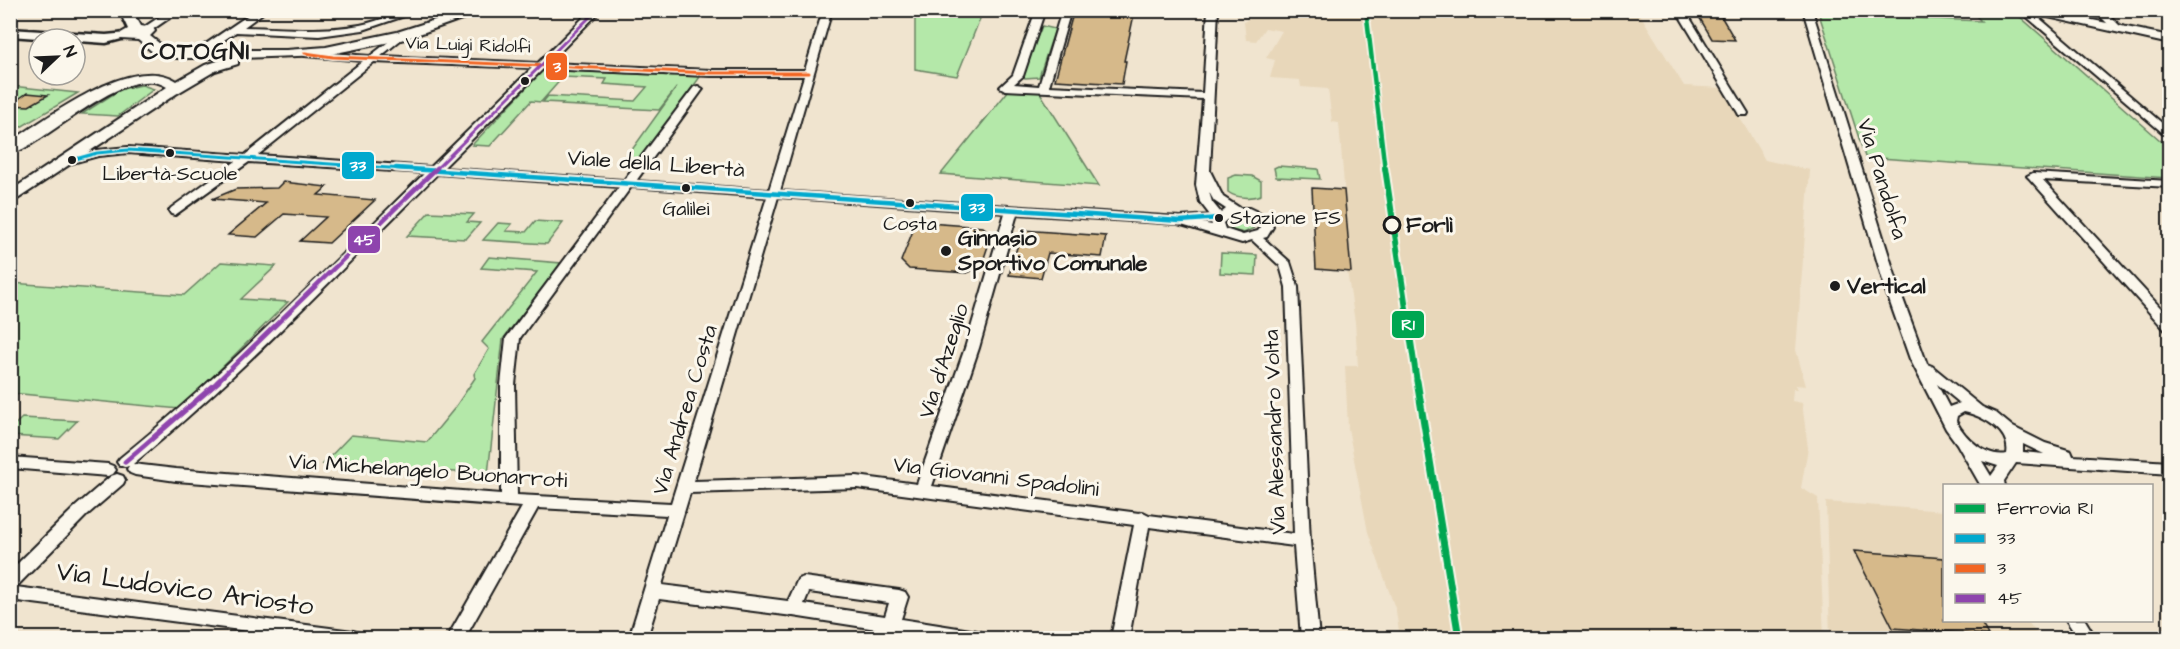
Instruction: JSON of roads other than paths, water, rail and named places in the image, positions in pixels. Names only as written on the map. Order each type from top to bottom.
[{"type":"main road","points":[[125,10],[136,34],[150,54],[125,80]]},
{"type":"main road","points":[[136,34],[159,50],[197,54],[305,53],[400,36],[481,10]]},
{"type":"main road","points":[[2024,11],[2169,40]]},
{"type":"main road","points":[[10,149],[125,80],[197,54]]},
{"type":"main road","points":[[173,88],[197,54]]},
{"type":"main road","points":[[10,199],[114,132],[173,88],[219,64],[286,54]]},
{"type":"main road","points":[[125,80],[165,77],[171,80],[173,88]]},
{"type":"street","points":[[10,32],[106,39],[136,34],[177,10]]},
{"type":"street","points":[[197,54],[263,10]]},
{"type":"street","points":[[234,29],[319,33],[363,27],[390,15],[418,10]]},
{"type":"street","points":[[10,582],[122,471],[255,347],[597,10]]},
{"type":"street","name":"Via Andrea Costa","points":[[638,639],[828,10]]},
{"type":"street","points":[[1041,10],[1017,76],[1005,87],[1206,96]]},
{"type":"street","points":[[1043,88],[1067,10]]},
{"type":"street","points":[[1180,221],[1197,212],[1196,198],[1204,171],[1206,96],[1213,10]]},
{"type":"street","points":[[1680,10],[1743,113]]},
{"type":"street","name":"Via Pandolfa","points":[[1807,10],[1879,249],[1917,359],[1949,420],[1988,484]]},
{"type":"street","points":[[2098,10],[2118,29]]},
{"type":"street","points":[[2024,11],[2169,136]]},
{"type":"street","points":[[1037,22],[1064,22]]},
{"type":"street","points":[[175,211],[267,142],[400,36]]},
{"type":"street","name":"Via Luigi Ridolfi","points":[[305,53],[711,73],[810,73]]},
{"type":"street","points":[[509,498],[508,385],[513,338],[698,89]]},
{"type":"street","points":[[114,132],[108,145],[128,150]]},
{"type":"street","name":"Viale della Libertà","points":[[72,160],[97,153],[128,150],[1220,224],[1233,238],[1256,238]]},
{"type":"street","points":[[1204,171],[1218,199],[1237,211],[1255,214],[1266,223],[1266,230],[1256,238]]},
{"type":"street","points":[[2169,183],[2033,177],[2169,327]]},
{"type":"street","points":[[1200,188],[1204,199],[1220,224],[1237,211]]},
{"type":"street","name":"Via d'Azeglio","points":[[923,490],[972,348],[1012,209]]},
{"type":"street","name":"Via Alessandro Volta","points":[[1256,238],[1281,257],[1290,275],[1302,541],[1310,639]]},
{"type":"street","name":"Via Pandolfa","points":[[1917,359],[1937,379],[2004,427],[2040,447],[2094,462]]},
{"type":"street","points":[[1949,420],[1950,413],[1955,408],[1982,411]]},
{"type":"street","points":[[1997,484],[1996,481],[2016,451],[2014,440],[2004,427]]},
{"type":"street","name":"Via Pandolfa","points":[[1960,438],[1987,457],[2094,462]]},
{"type":"street","name":"Via Michelangelo Buonarroti","points":[[10,462],[509,498],[533,502],[676,509]]},
{"type":"street","points":[[2094,462],[2169,468]]},
{"type":"street","name":"Via Giovanni Spadolini","points":[[684,487],[857,482],[1143,518],[1302,541]]},
{"type":"street","points":[[456,639],[533,502]]},
{"type":"street","points":[[1120,639],[1143,518]]},
{"type":"street","points":[[793,609],[804,584],[899,597],[891,624]]},
{"type":"street","points":[[652,591],[793,609],[977,639]]},
{"type":"street","name":"Via Ludovico Ariosto","points":[[10,593],[346,638]]},
{"type":"street","points":[[2076,622],[2086,639]]},
{"type":"rail line","name":"R1","points":[[1366,10],[1392,225],[1459,638]]},
{"type":"place","name":"Libertà-Scuole","points":[[170,153]]},
{"type":"place","name":"Galilei","points":[[686,188]]},
{"type":"place","name":"Costa","points":[[910,203]]},
{"type":"place","name":"Stazione FS","points":[[1219,218]]},
{"type":"place","name":"Forlì","points":[[1392,225]]},
{"type":"place","name":"Ginnasio Sportivo Comunale","points":[[946,251]]},
{"type":"place","name":"Vertical","points":[[1835,286]]},
{"type":"district","name":"COTOGNI","points":[[196,52]]}]
